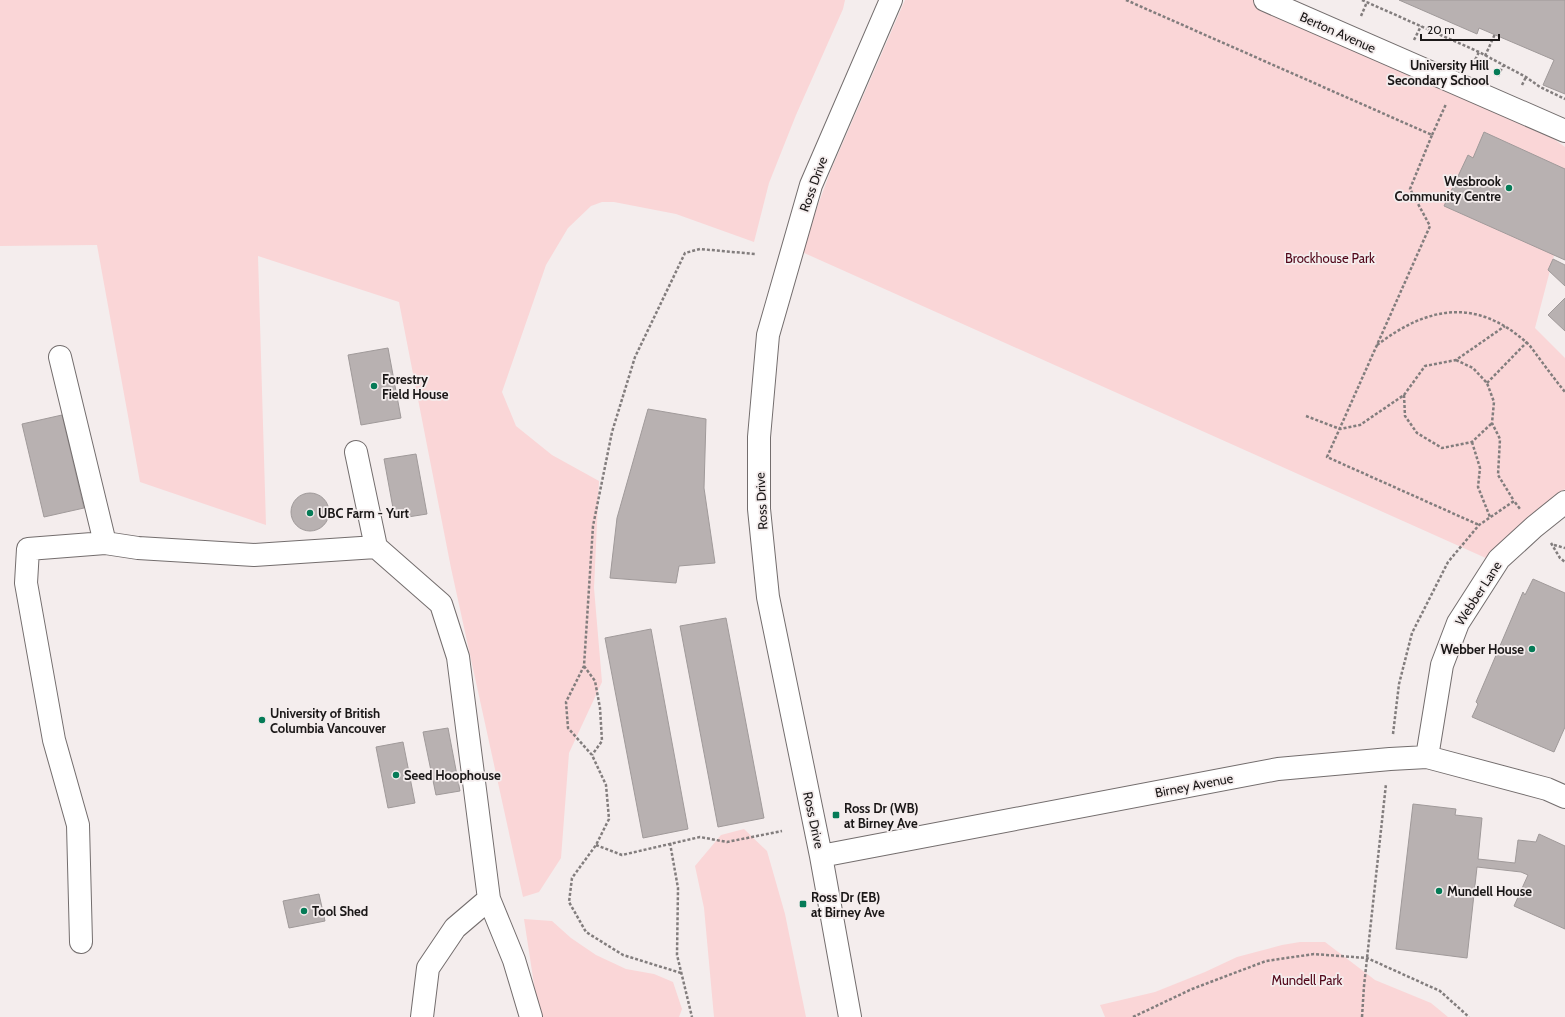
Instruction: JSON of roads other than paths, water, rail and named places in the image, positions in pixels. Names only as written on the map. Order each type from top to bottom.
[{"type":"street","name":"Ross Drive","points":[[850,1017],[821,856],[768,597],[760,509],[759,437],[768,335],[811,185],[891,0]]},
{"type":"street","name":"Berton Avenue","points":[[1264,0],[1565,131]]},
{"type":"street","points":[[60,357],[105,544]]},
{"type":"street","points":[[356,452],[376,547],[441,604],[458,657],[489,899],[514,960],[531,1017]]},
{"type":"street","name":"Webber Lane","points":[[1427,757],[1442,665],[1458,623],[1500,559],[1534,527],[1565,502]]},
{"type":"street","points":[[81,942],[78,825],[54,740],[26,583],[28,549],[105,544],[138,548],[254,555],[376,547]]},
{"type":"street","name":"Birney Avenue","points":[[821,856],[1278,769],[1390,759],[1427,757],[1547,789],[1565,797]]},
{"type":"street","points":[[422,1017],[428,968],[455,928],[489,899]]},
{"type":"place","name":"University Hill Secondary School","points":[[1497,72]]},
{"type":"place","name":"Wesbrook Community Centre","points":[[1509,188]]},
{"type":"place","name":"Forestry Field House","points":[[374,386]]},
{"type":"place","name":"UBC Farm - Yurt","points":[[310,513]]},
{"type":"place","name":"Webber House","points":[[1532,649]]},
{"type":"place","name":"University of British Columbia Vancouver","points":[[262,720]]},
{"type":"place","name":"Seed Hoophouse","points":[[396,775]]},
{"type":"place","name":"Ross Dr (WB) at Birney Ave","points":[[836,815]]},
{"type":"place","name":"Mundell House","points":[[1439,891]]},
{"type":"place","name":"Ross Dr (EB) at Birney Ave","points":[[803,904]]},
{"type":"place","name":"Tool Shed","points":[[304,911]]},
{"type":"park label","name":"Brockhouse Park","points":[[1330,258]]},
{"type":"park label","name":"Mundell Park","points":[[1307,980]]}]
